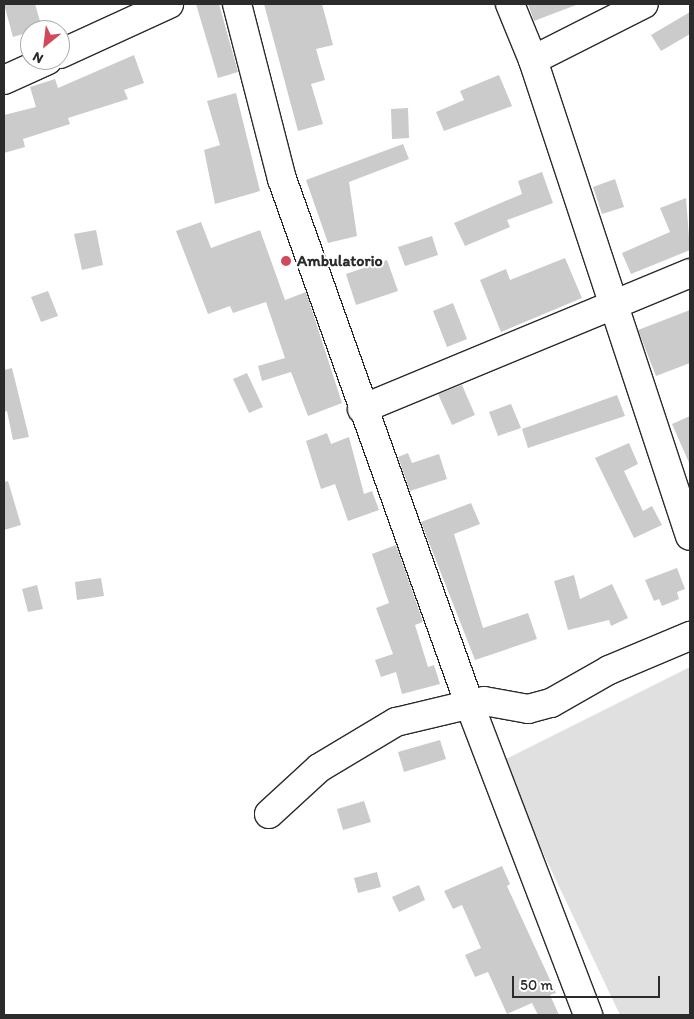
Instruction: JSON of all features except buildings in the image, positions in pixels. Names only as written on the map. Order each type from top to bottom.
[{"type":"street","points":[[70,49],[169,4]]},
{"type":"street","points":[[237,4],[282,179],[362,408],[469,702],[588,1015]]},
{"type":"street","points":[[510,4],[533,60],[611,305],[690,536]]},
{"type":"street","points":[[533,60],[644,4]]},
{"type":"street","points":[[4,80],[26,70]]},
{"type":"street","points":[[362,408],[690,273]]},
{"type":"street","points":[[269,814],[319,768],[372,733],[420,713],[469,702],[484,700],[528,709],[551,703],[609,670],[690,636]]},
{"type":"shaded area","points":[[690,667],[690,1015],[620,1015],[500,762]]},
{"type":"place","name":"Ambulatorio","points":[[286,261]]}]
